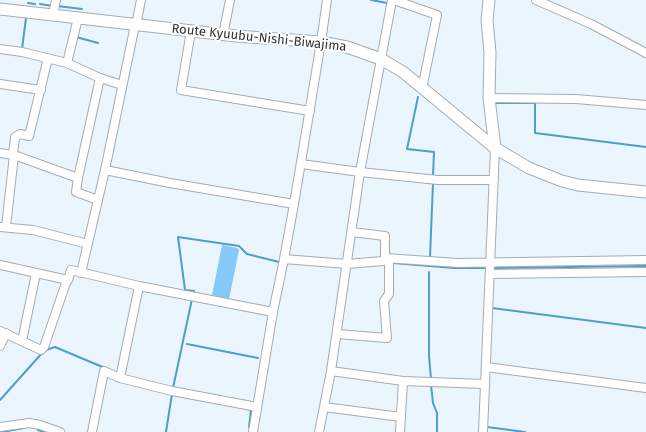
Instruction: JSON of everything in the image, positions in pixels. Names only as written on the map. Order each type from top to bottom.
[{"type":"main road","points":[[489,0],[487,21],[490,52],[489,98],[495,148]]},
{"type":"main road","name":"Route Kyuubu-Nishi-Biwajima","points":[[0,9],[223,35],[321,42],[347,47],[381,59],[403,72],[495,148],[530,168],[562,181],[578,185],[646,192]]},
{"type":"street","points":[[53,15],[56,0]]},
{"type":"street","points":[[81,272],[105,170],[141,0]]},
{"type":"street","points":[[223,35],[230,0]]},
{"type":"street","points":[[262,432],[254,430],[257,407],[301,164],[327,0]]},
{"type":"street","points":[[318,432],[337,334],[360,172],[393,0],[437,15],[422,89]]},
{"type":"street","points":[[536,0],[591,24],[646,53]]},
{"type":"street","points":[[67,63],[78,18]]},
{"type":"street","points":[[191,31],[181,90],[310,111]]},
{"type":"street","points":[[0,49],[22,52],[67,63],[100,78],[122,85]]},
{"type":"street","points":[[48,58],[29,136],[20,134],[16,137],[3,227],[33,230],[88,244]]},
{"type":"street","points":[[98,200],[76,192],[100,78]]},
{"type":"street","points":[[0,84],[41,90]]},
{"type":"street","points":[[489,98],[576,99],[646,105]]},
{"type":"street","points":[[483,432],[495,148]]},
{"type":"street","points":[[0,153],[13,155],[78,178]]},
{"type":"street","points":[[301,164],[438,180],[494,180]]},
{"type":"street","points":[[105,170],[170,183],[294,204]]},
{"type":"street","points":[[337,334],[387,338],[384,301],[389,294],[385,236],[352,232]]},
{"type":"street","points":[[284,259],[348,264],[383,261],[387,258],[458,263],[646,260]]},
{"type":"street","points":[[0,265],[67,280]]},
{"type":"street","points":[[0,346],[3,332],[41,350],[44,347],[71,270],[139,286],[273,312]]},
{"type":"street","points":[[490,274],[646,272]]},
{"type":"street","points":[[22,341],[36,273]]},
{"type":"street","points":[[120,378],[139,286]]},
{"type":"street","points":[[486,368],[646,388]]},
{"type":"street","points":[[92,432],[104,371],[120,378],[172,391],[257,407]]},
{"type":"street","points":[[331,371],[403,381],[485,384]]},
{"type":"street","points":[[400,432],[403,381]]},
{"type":"street","points":[[324,407],[401,417]]},
{"type":"street","points":[[0,427],[28,427],[40,425],[60,432]]},
{"type":"shaded area","points":[[222,245],[237,248],[239,250],[229,299],[212,295]]},
{"type":"waterway","points":[[371,0],[387,3]]},
{"type":"waterway","points":[[28,3],[35,4]]},
{"type":"waterway","points":[[40,4],[53,6]]},
{"type":"waterway","points":[[57,6],[82,9]]},
{"type":"waterway","points":[[21,49],[26,18]]},
{"type":"waterway","points":[[76,37],[98,43]]},
{"type":"waterway","points":[[418,97],[407,149],[434,152],[433,176]]},
{"type":"waterway","points":[[495,103],[535,103],[535,133],[646,147]]},
{"type":"waterway","points":[[430,257],[433,183]]},
{"type":"waterway","points":[[193,293],[194,291],[185,290],[178,237],[239,246],[247,254],[279,262]]},
{"type":"waterway","points":[[393,263],[454,268],[486,268]]},
{"type":"waterway","points":[[494,268],[646,266]]},
{"type":"waterway","points":[[429,272],[429,356],[431,379]]},
{"type":"waterway","points":[[173,388],[192,299]]},
{"type":"waterway","points":[[492,308],[646,328]]},
{"type":"waterway","points":[[187,344],[258,358]]},
{"type":"waterway","points":[[46,350],[55,347],[105,368]]},
{"type":"waterway","points":[[0,400],[43,352]]},
{"type":"waterway","points":[[431,385],[433,403],[437,413],[437,432]]},
{"type":"waterway","points":[[166,432],[172,394]]},
{"type":"waterway","points":[[248,409],[251,410],[249,427]]},
{"type":"waterway","points":[[487,427],[525,432]]},
{"type":"waterway","points":[[2,432],[24,428]]},
{"type":"waterway","points":[[38,430],[44,432]]}]
